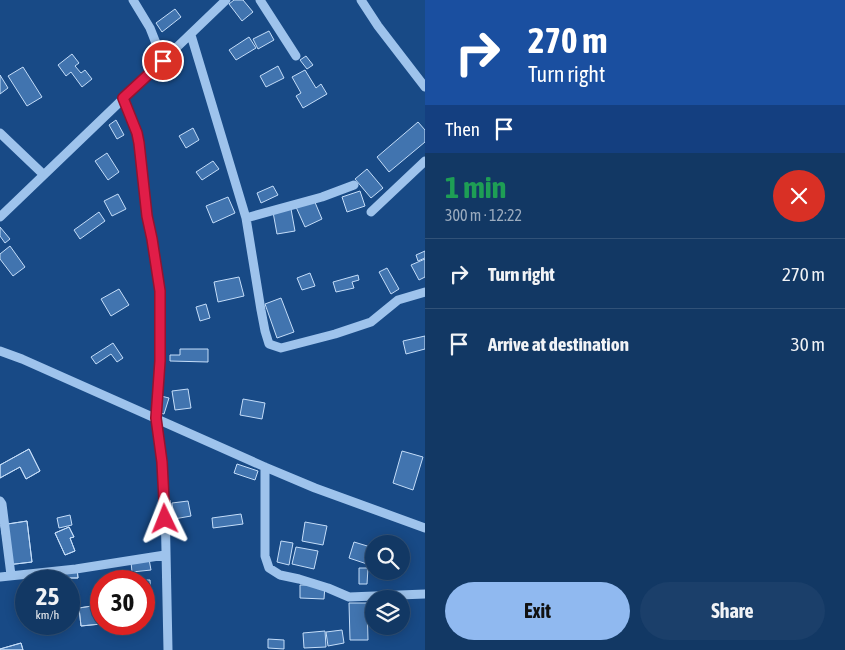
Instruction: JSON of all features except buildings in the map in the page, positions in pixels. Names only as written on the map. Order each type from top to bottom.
[{"type":"street","points":[[134,0],[150,28],[163,61]]},
{"type":"street","points":[[0,217],[226,0]]},
{"type":"street","points":[[260,0],[296,56]]},
{"type":"street","points":[[361,0],[378,26],[425,88]]},
{"type":"street","points":[[191,35],[246,218],[261,310],[265,331],[270,344],[281,348],[335,334],[371,322],[398,300],[425,292]]},
{"type":"street","points":[[123,98],[139,143],[147,216],[160,291],[160,361],[156,418],[165,502],[168,650]]},
{"type":"street","points":[[0,133],[44,175]]},
{"type":"street","points":[[371,212],[425,161]]},
{"type":"street","points":[[246,218],[322,197],[354,185]]},
{"type":"street","points":[[0,351],[265,467],[425,528]]},
{"type":"street","points":[[265,467],[265,556],[269,568],[280,575],[328,588],[350,597],[425,594]]},
{"type":"street","points":[[0,501],[2,504],[11,575]]},
{"type":"street","points":[[0,577],[76,569],[165,555]]},
{"type":"route","points":[[163,61],[123,98],[139,143],[147,216],[160,291],[160,361],[156,418],[162,462],[165,519]]}]
